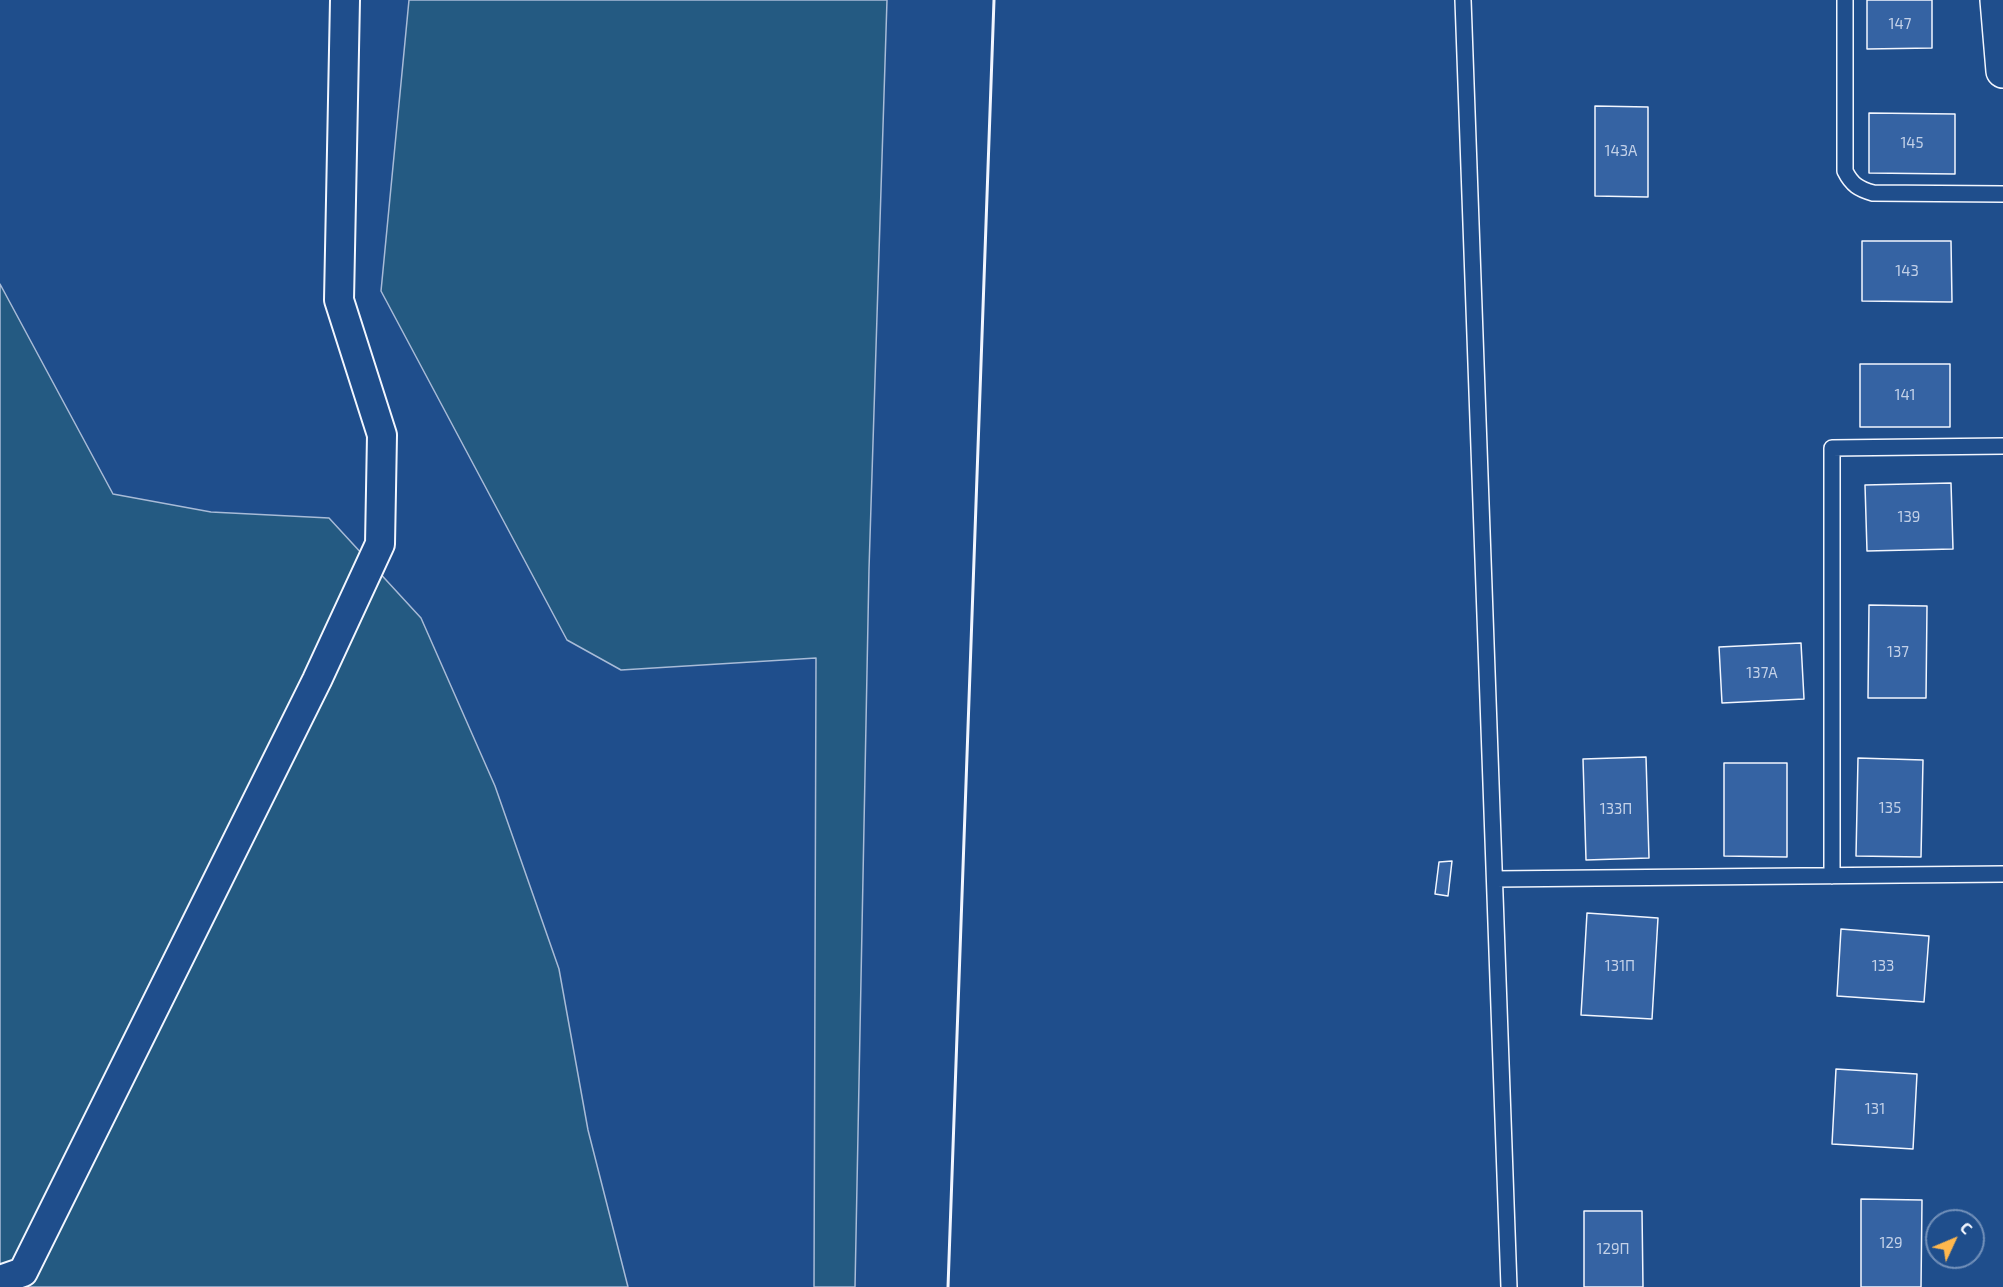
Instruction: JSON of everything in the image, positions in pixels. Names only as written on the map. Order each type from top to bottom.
[{"type":"street","points":[[0,1280],[23,1272],[317,680],[380,544],[382,435],[339,300],[345,0]]},
{"type":"street","points":[[1997,0],[2003,71]]},
{"type":"lane","points":[[1463,0],[1509,1287]]},
{"type":"lane","points":[[1845,0],[1845,171],[1849,180],[1858,188],[1873,193],[2003,194]]},
{"type":"lane","points":[[1832,876],[1832,448],[2003,446]]},
{"type":"lane","points":[[1495,879],[2003,874]]},
{"type":"shaded area","points":[[409,0],[887,0],[869,569],[855,1287],[814,1287],[816,658],[621,670],[567,640],[381,291]]},
{"type":"shaded area","points":[[0,284],[113,494],[211,512],[329,518],[421,618],[495,786],[559,969],[588,1130],[628,1287],[0,1287]]},
{"type":"building","points":[[1867,0],[1932,0],[1932,48],[1867,49]]},
{"type":"building","points":[[1595,106],[1648,107],[1648,197],[1595,196]]},
{"type":"building","points":[[1869,113],[1955,114],[1955,174],[1869,173]]},
{"type":"building","points":[[1862,241],[1951,241],[1952,302],[1862,301]]},
{"type":"building","points":[[1860,364],[1950,364],[1950,427],[1860,427]]},
{"type":"building","points":[[1951,483],[1953,549],[1867,551],[1865,485]]},
{"type":"building","points":[[1869,605],[1927,606],[1926,698],[1868,698]]},
{"type":"building","points":[[1801,643],[1804,699],[1722,703],[1719,647]]},
{"type":"building","points":[[1646,757],[1649,858],[1586,860],[1583,759]]},
{"type":"building","points":[[1858,758],[1923,760],[1921,857],[1856,856]]},
{"type":"building","points":[[1724,763],[1787,763],[1787,857],[1724,856]]},
{"type":"building","points":[[1452,861],[1448,896],[1435,894],[1439,862]]},
{"type":"building","points":[[1587,913],[1658,918],[1652,1019],[1581,1015]]},
{"type":"building","points":[[1841,929],[1929,936],[1924,1002],[1837,996]]},
{"type":"building","points":[[1836,1069],[1917,1074],[1913,1149],[1832,1144]]},
{"type":"building","points":[[1861,1199],[1922,1200],[1921,1287],[1861,1287]]},
{"type":"building","points":[[1584,1211],[1642,1211],[1643,1287],[1584,1287]]},
{"type":"wall","points":[[948,1287],[994,0]]}]
